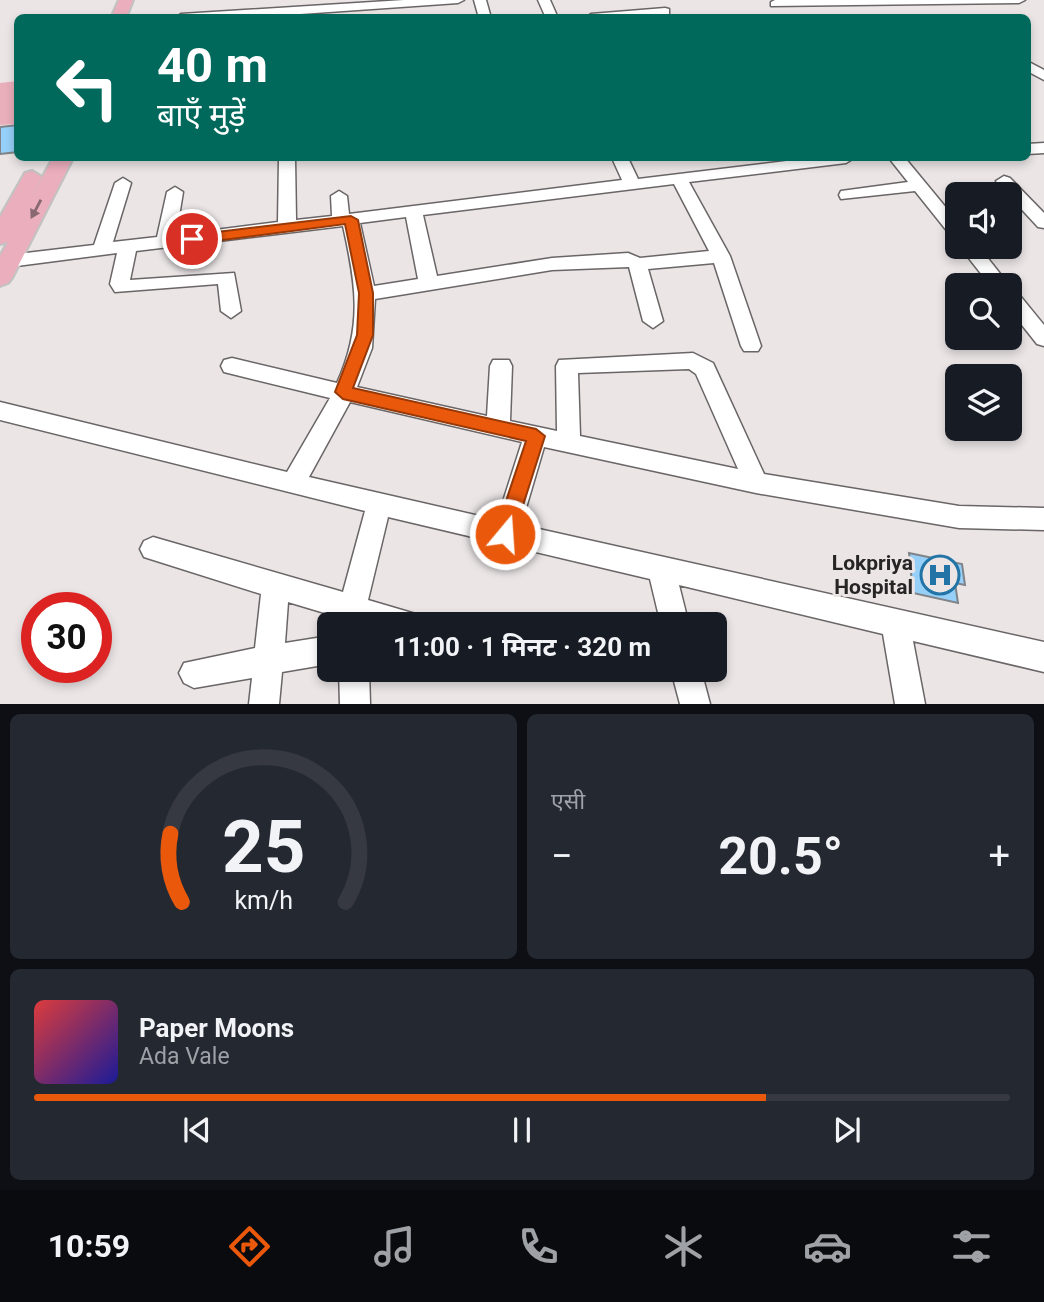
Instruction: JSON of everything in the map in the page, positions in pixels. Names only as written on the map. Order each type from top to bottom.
[{"type":"main road","points":[[0,237],[41,161]]},
{"type":"main road","points":[[4,269],[61,161]]},
{"type":"street","points":[[266,14],[458,0]]},
{"type":"street","points":[[773,2],[1019,0]]},
{"type":"street","points":[[287,161],[287,228]]},
{"type":"street","points":[[621,161],[632,184]]},
{"type":"street","points":[[4,269],[101,250],[805,161]]},
{"type":"street","points":[[899,161],[945,214]]},
{"type":"street","points":[[679,178],[722,256],[751,346]]},
{"type":"street","points":[[1004,181],[1039,218]]},
{"type":"street","points":[[101,250],[123,183]]},
{"type":"street","points":[[847,195],[919,185]]},
{"type":"street","points":[[165,243],[175,191]]},
{"type":"street","points":[[293,484],[343,392],[365,335],[366,293],[339,196]]},
{"type":"street","points":[[414,212],[429,284]]},
{"type":"street","points":[[128,247],[120,284],[122,287],[227,277],[231,312]]},
{"type":"street","points":[[366,293],[582,261],[628,259],[637,264],[722,256]]},
{"type":"street","points":[[979,259],[990,273]]},
{"type":"street","points":[[637,264],[653,321]]},
{"type":"street","points":[[1022,312],[1044,339]]},
{"type":"street","points":[[569,443],[567,366],[693,361],[705,369],[756,483]]},
{"type":"street","points":[[232,366],[756,483],[959,517],[1044,519]]},
{"type":"street","points":[[498,427],[501,366]]},
{"type":"street","points":[[0,411],[505,534],[1044,657]]},
{"type":"street","points":[[505,534],[536,436]]},
{"type":"street","points":[[353,612],[379,504]]},
{"type":"street","points":[[153,549],[276,586],[340,612]]},
{"type":"street","points":[[661,570],[672,612]]},
{"type":"street","points":[[264,704],[276,586]]},
{"type":"street","points":[[896,624],[910,704]]},
{"type":"street","points":[[194,673],[317,652]]},
{"type":"street","points":[[354,682],[355,704]]},
{"type":"street","points":[[689,682],[695,704]]},
{"type":"shaded area","points":[[14,81],[14,124],[0,125],[0,83]]},
{"type":"building","points":[[14,125],[14,152],[0,154],[0,127]]},
{"type":"building","points":[[909,553],[962,564],[965,585],[955,583],[958,603],[913,593]]},
{"type":"place","name":"Lokpriya Hospital","points":[[940,575]]},
{"type":"route","points":[[192,239],[351,220],[366,293],[365,335],[343,392],[536,436],[505,534]]}]
